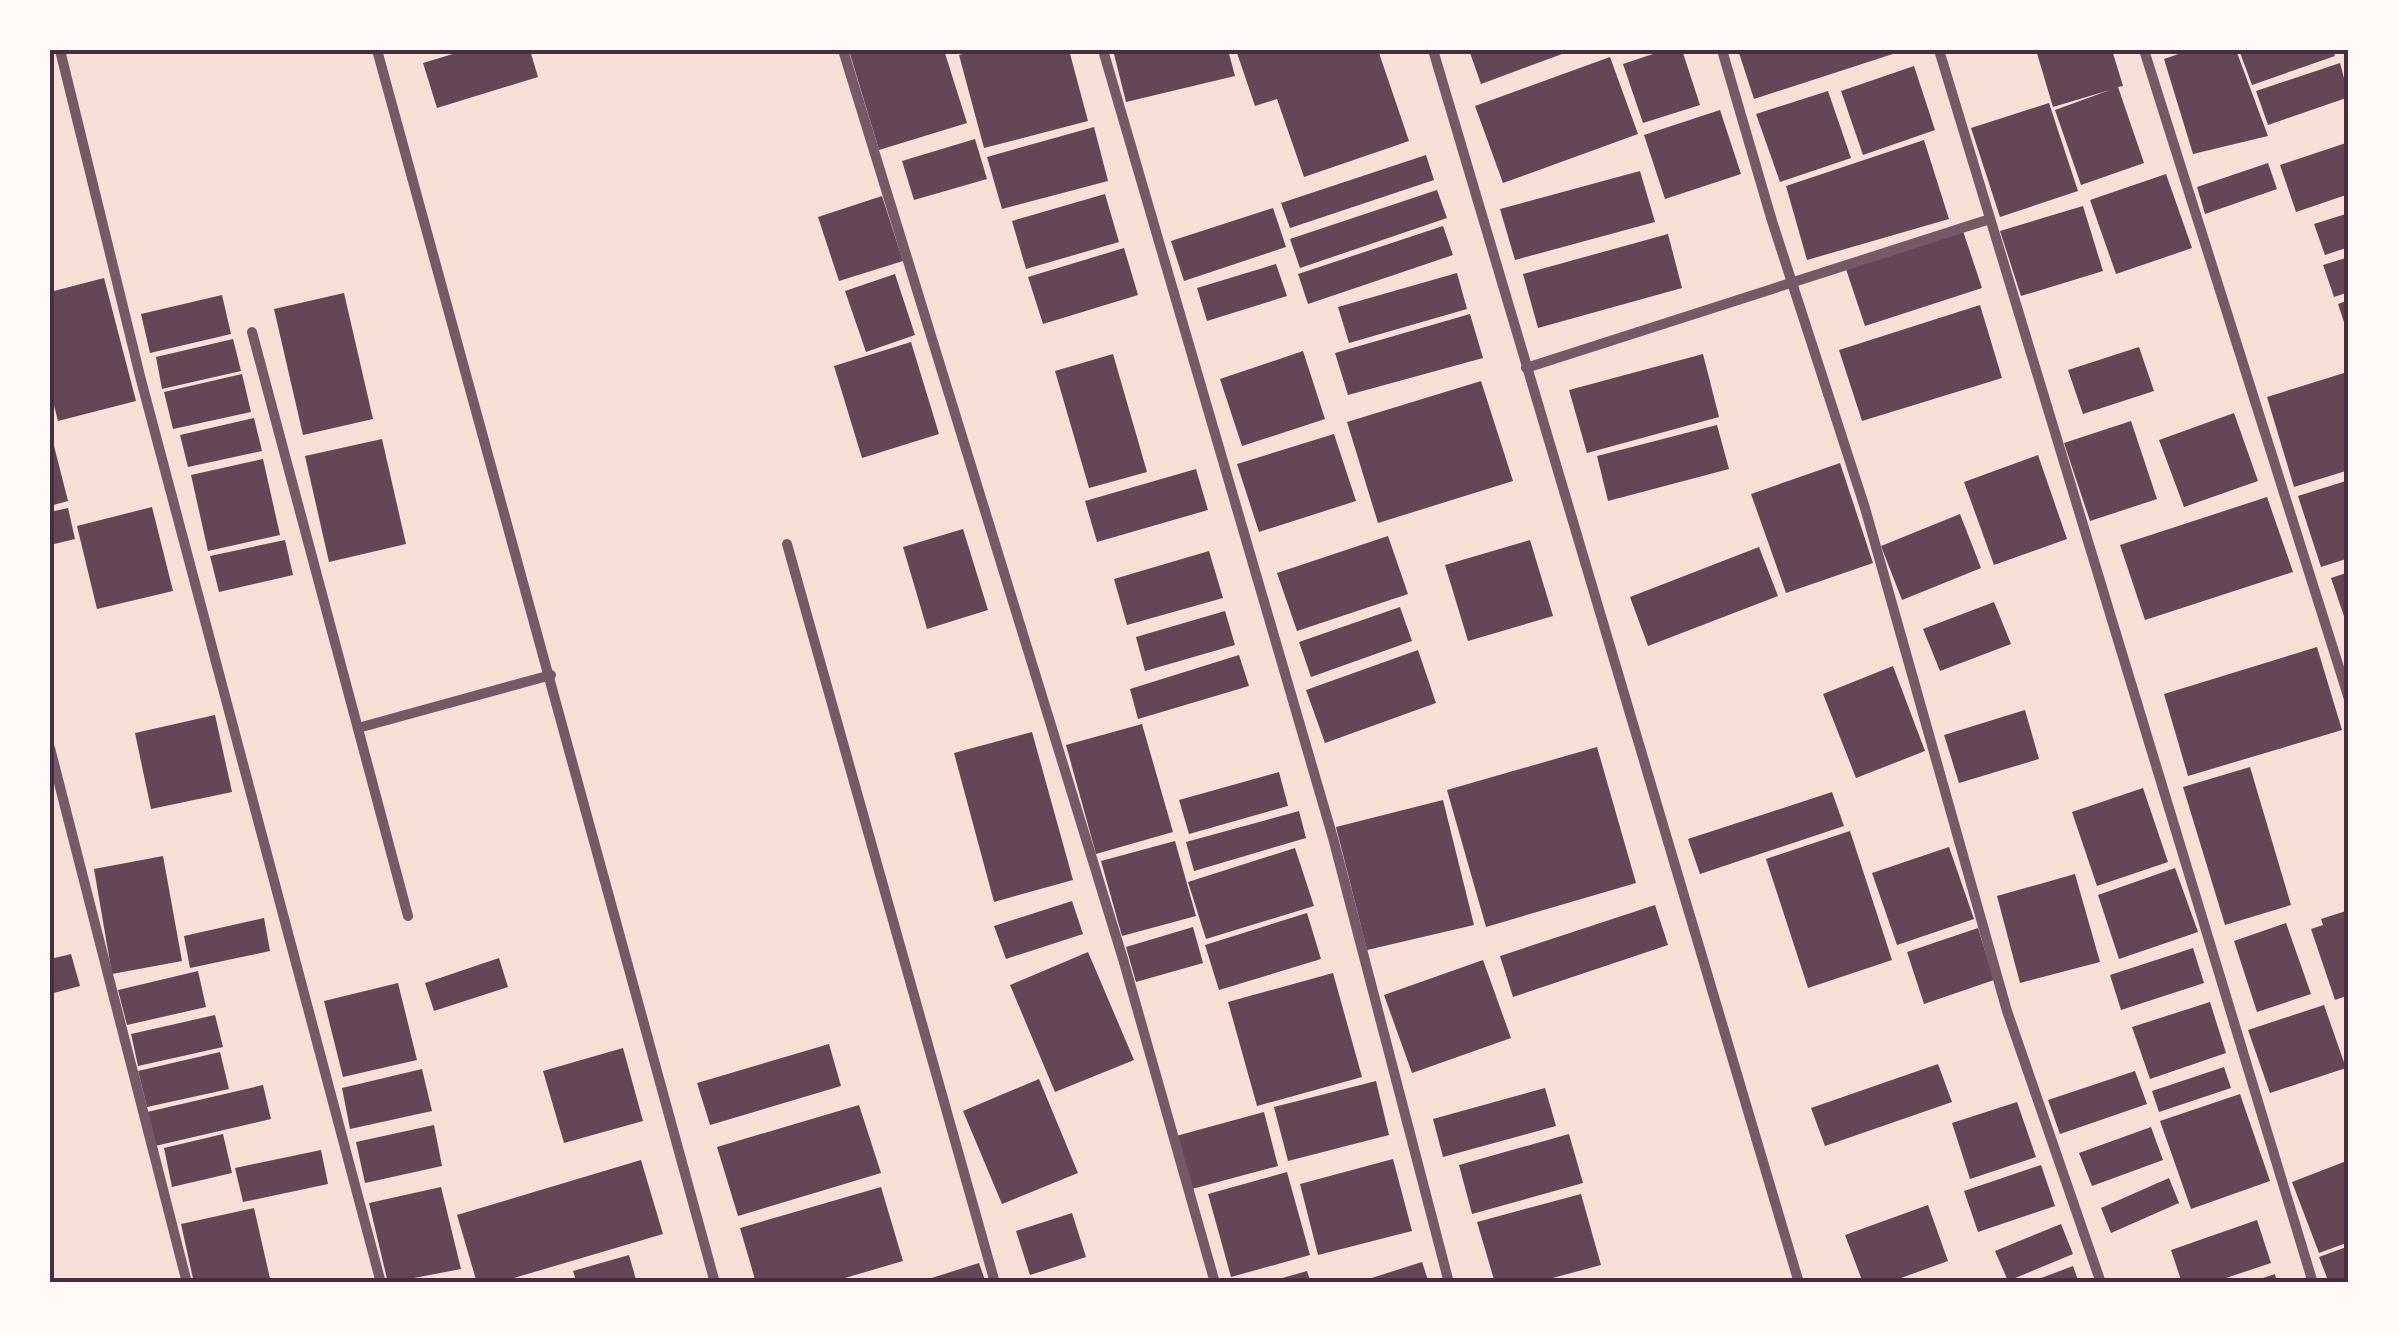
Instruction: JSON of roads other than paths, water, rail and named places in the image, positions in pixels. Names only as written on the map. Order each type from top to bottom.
[{"type":"street","points":[[60,50],[141,380],[380,1283]]},
{"type":"street","points":[[377,50],[715,1283]]},
{"type":"street","points":[[842,50],[1123,959],[1214,1283]]},
{"type":"street","points":[[1103,50],[1332,838],[1449,1283]]},
{"type":"street","points":[[1433,50],[1799,1283]]},
{"type":"street","points":[[1722,50],[1791,283],[1870,526],[2007,1012],[2101,1283]]},
{"type":"street","points":[[1939,50],[2313,1283]]},
{"type":"street","points":[[2144,50],[2349,699]]},
{"type":"street","points":[[1526,368],[1990,219]]},
{"type":"street","points":[[252,332],[408,916]]},
{"type":"street","points":[[787,544],[995,1283]]},
{"type":"street","points":[[358,728],[550,675]]},
{"type":"street","points":[[50,748],[187,1283]]}]
